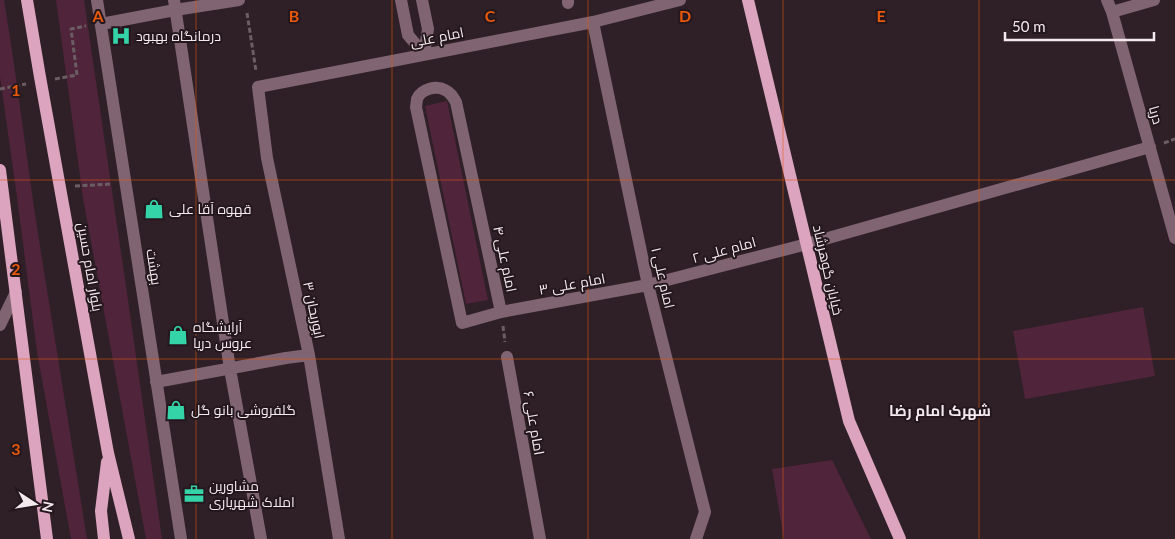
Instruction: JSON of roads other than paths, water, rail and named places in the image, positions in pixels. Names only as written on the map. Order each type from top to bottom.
[{"type":"main road","name":"بلوار امام حسین","points":[[27,0],[108,453],[128,539]]},
{"type":"main road","name":"خیابان گوهرشاد","points":[[748,0],[849,421],[900,539]]},
{"type":"main road","points":[[0,170],[47,539]]},
{"type":"main road","points":[[104,539],[101,511],[108,453]]},
{"type":"street","name":"بهشت","points":[[97,0],[181,539]]},
{"type":"street","points":[[401,0],[408,35],[424,54]]},
{"type":"street","points":[[422,0],[428,29],[424,54]]},
{"type":"street","name":"امام علی","points":[[258,87],[593,22],[680,0]]},
{"type":"street","name":"دریا","points":[[1107,0],[1112,12],[1175,238]]},
{"type":"street","points":[[1112,12],[1154,0]]},
{"type":"street","points":[[101,24],[174,5],[243,4]]},
{"type":"street","points":[[174,5],[230,369],[261,539]]},
{"type":"street","name":"امام علی ۱","points":[[593,22],[648,285],[705,512],[696,539]]},
{"type":"street","name":"ابوریحان ۳","points":[[258,87],[267,158],[309,355],[339,539]]},
{"type":"street","name":"امام علی ۴","points":[[429,89],[445,90],[452,95],[456,102],[501,312],[462,323],[416,108],[417,100],[422,93],[429,89]]},
{"type":"street","name":"امام علی ۲","points":[[648,285],[807,244],[1150,147]]},
{"type":"street","name":"امام علی ۳","points":[[501,312],[648,285]]},
{"type":"street","points":[[0,325],[16,292]]},
{"type":"street","points":[[156,382],[309,355]]},
{"type":"street","name":"امام علی ۶","points":[[507,357],[540,539]]},
{"type":"place","name":"درمانگاه بهبود","points":[[121,36]]},
{"type":"place","name":"قهوه آقا علی","points":[[154,209]]},
{"type":"place","name":"آرایشگاه عروس دریا","points":[[178,335]]},
{"type":"place","name":"گلفروشی بانو گل","points":[[176,410]]},
{"type":"place","name":"مشاورین املاک شهریاری","points":[[194,494]]},
{"type":"district","name":"شهرک امام رضا","points":[[940,411]]}]
